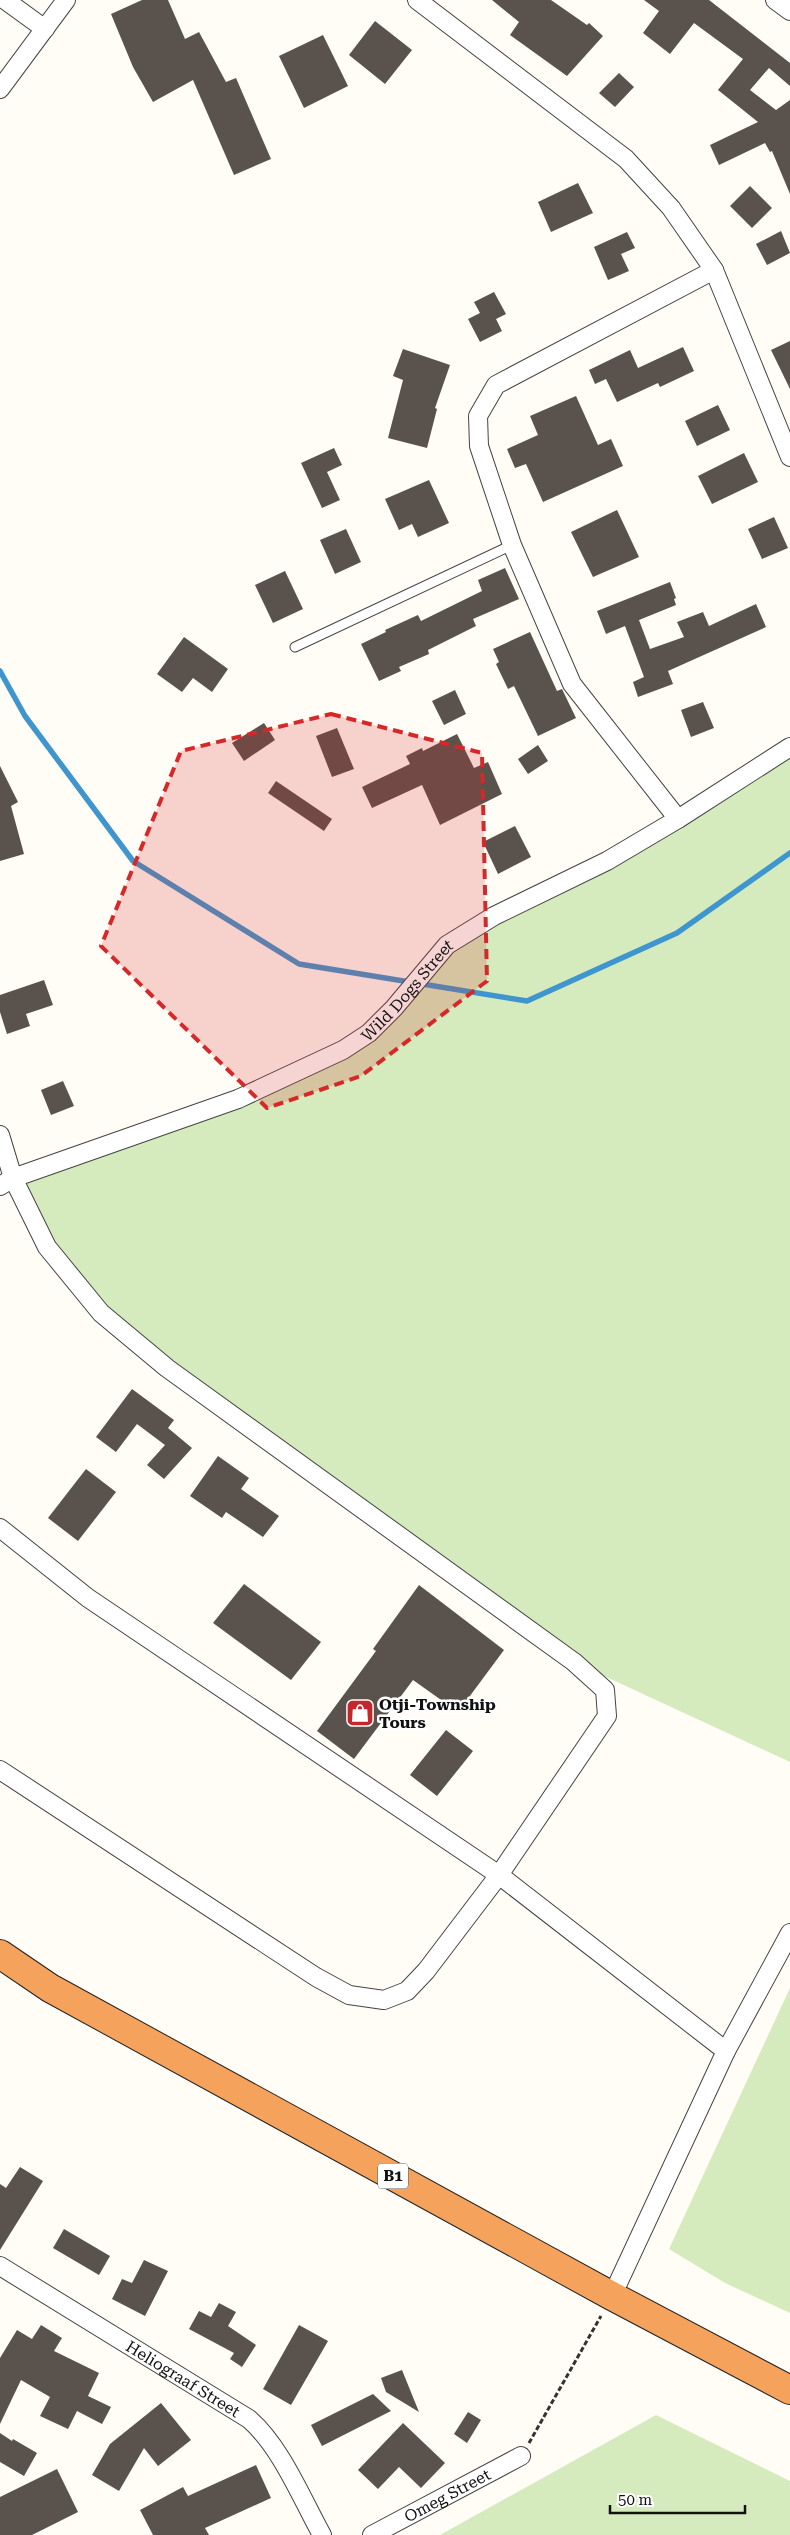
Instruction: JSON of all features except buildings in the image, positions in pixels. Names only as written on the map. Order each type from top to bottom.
[{"type":"highway","name":"B1","points":[[0,1954],[50,1988],[612,2296],[790,2390]]},
{"type":"street","points":[[4,0],[45,29]]},
{"type":"street","points":[[0,89],[66,0]]},
{"type":"street","points":[[417,0],[626,159],[671,208],[714,270],[788,450]]},
{"type":"street","points":[[775,0],[790,11]]},
{"type":"street","points":[[678,819],[572,684],[512,545],[479,446],[478,416],[496,385],[714,270]]},
{"type":"street","name":"Wild Dogs Street","points":[[6,1182],[238,1100],[343,1050],[369,1033],[394,1008],[447,945],[494,916],[607,861],[678,819],[790,747]]},
{"type":"street","points":[[0,1135],[6,1182],[47,1247],[101,1313],[167,1368],[574,1662],[605,1690],[608,1716],[499,1875],[426,1971],[407,1991],[384,2000],[349,1995],[300,1966],[0,1770]]},
{"type":"street","points":[[0,1528],[88,1598],[499,1875],[726,2051]]},
{"type":"street","points":[[612,2296],[726,2051],[790,1934]]},
{"type":"street","name":"Heliograaf Street","points":[[0,2266],[249,2419],[263,2431],[273,2446],[322,2535]]},
{"type":"street","name":"Omeg Street","points":[[372,2535],[521,2456]]},
{"type":"lane","points":[[295,647],[512,545]]},
{"type":"path","points":[[521,2456],[612,2296]]},
{"type":"highlighted area","points":[[331,714],[482,753],[487,981],[361,1076],[267,1108],[101,946],[181,751]]},
{"type":"green space","points":[[790,747],[790,1762],[574,1662],[167,1368],[47,1247],[13,1178],[343,1050],[447,945]]},
{"type":"green space","points":[[790,1988],[790,2313],[725,2283],[669,2249]]},
{"type":"green space","points":[[656,2415],[790,2481],[790,2535],[440,2535]]},
{"type":"waterway","points":[[0,671],[25,716],[133,861],[299,964],[527,1001],[677,933],[790,853]]},
{"type":"place","name":"Otji-Township Tours","points":[[360,1713]]}]
